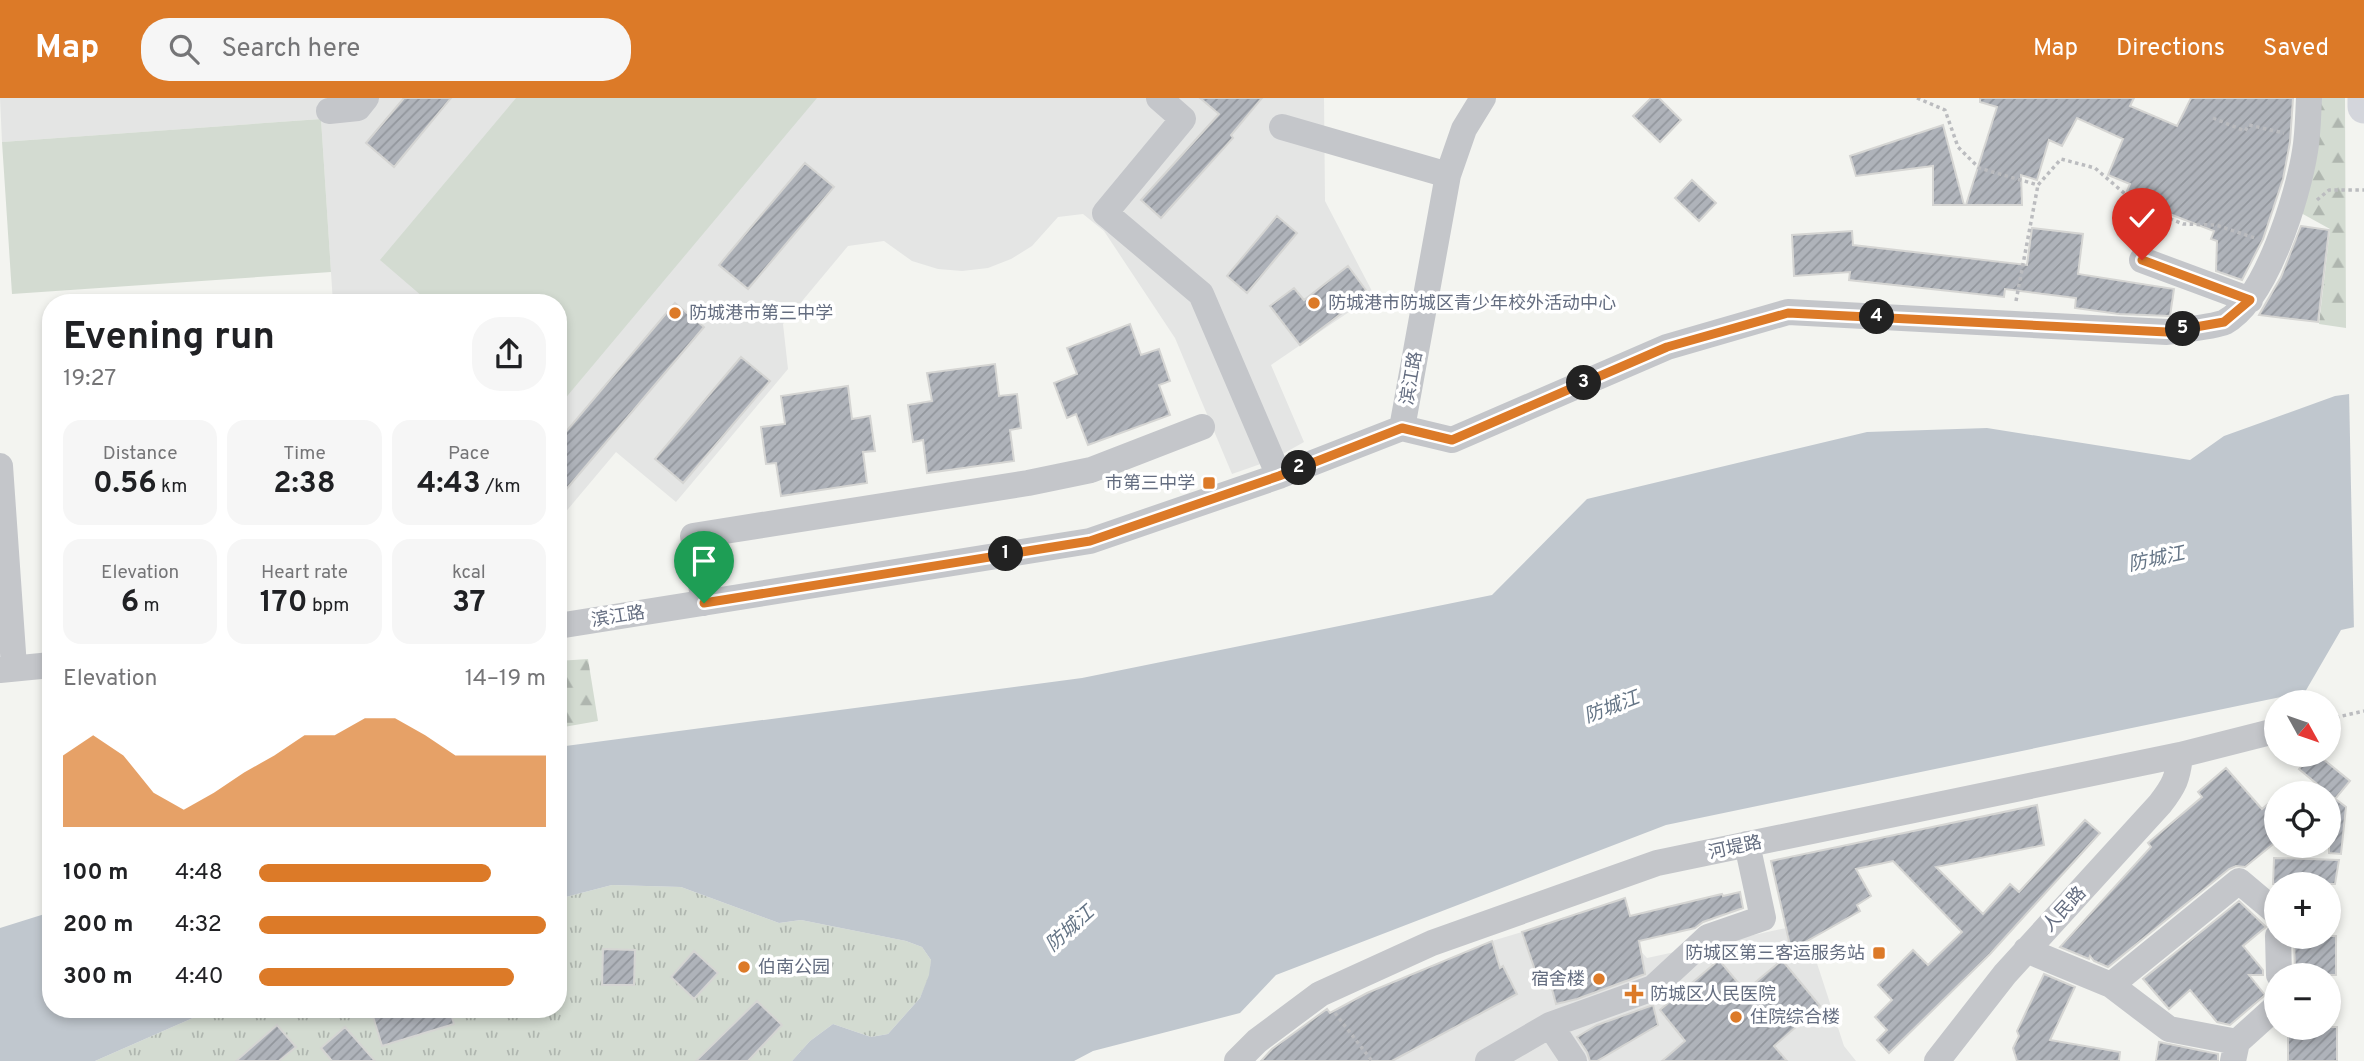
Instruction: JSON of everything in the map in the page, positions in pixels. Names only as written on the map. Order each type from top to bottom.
[{"type":"main road","points":[[2364,101],[2364,107]]},
{"type":"street","points":[[329,111],[358,108],[366,98]]},
{"type":"street","points":[[1158,98],[1184,119],[1105,213],[1201,294],[1279,476]]},
{"type":"street","name":"滨江路","points":[[567,625],[1090,541],[1279,476],[1402,428],[1448,175],[1464,129],[1483,98]]},
{"type":"street","points":[[1402,428],[1452,440],[1667,347],[1788,313],[2167,332],[2224,322],[2250,300],[2277,246],[2288,217],[2305,151],[2309,98]]},
{"type":"street","points":[[1282,127],[1448,175]]},
{"type":"street","points":[[2142,260],[2250,300]]},
{"type":"street","points":[[704,603],[693,536],[1028,483],[1091,470],[1202,427]]},
{"type":"street","points":[[0,477],[7,668],[42,666]]},
{"type":"street","name":"河堤路","points":[[1237,1061],[1257,1041],[1320,994],[1432,943],[1645,867],[2180,755],[2264,734]]},
{"type":"street","name":"人民路","points":[[1937,1061],[2005,974],[2160,804],[2179,774],[2180,755]]},
{"type":"street","points":[[1488,1061],[1550,1025],[1653,988],[1708,937],[1763,918],[1747,844]]},
{"type":"street","points":[[2111,985],[2239,881],[2264,902]]},
{"type":"street","points":[[2026,950],[2111,985],[2169,1029],[2235,1051],[2264,1020]]},
{"type":"street","points":[[1550,1025],[1574,1061]]},
{"type":"path","points":[[1917,98],[1945,110],[1958,147],[1979,168],[2038,185]]},
{"type":"path","points":[[2213,118],[2245,131],[2249,125],[2306,138]]},
{"type":"path","points":[[2011,324],[2038,185],[2061,159],[2095,168],[2140,206],[2183,224],[2216,225],[2277,246]]},
{"type":"path","points":[[2288,217],[2297,219],[2329,190],[2364,190]]},
{"type":"path","points":[[2342,716],[2364,711]]},
{"type":"path","points":[[1320,994],[1372,1061]]},
{"type":"shaded area","name":"防城港市第三中学","points":[[0,98],[1324,98],[1325,201],[1374,295],[1271,365],[1304,442],[1272,460],[1232,474],[1175,338],[1104,231],[1083,214],[1058,217],[1032,246],[1011,259],[988,268],[962,271],[938,269],[912,261],[884,241],[848,246],[783,324],[788,369],[676,502],[616,452],[567,510],[567,294],[332,294],[321,119],[2,142]]},
{"type":"shaded area","name":"防城区人民医院","points":[[1786,928],[1791,948],[1811,945],[1844,1046],[1856,1061],[1377,1061],[1492,941],[1522,932],[1538,976],[1637,947],[1647,958]]},
{"type":"green space","points":[[516,98],[817,98],[567,396],[567,294],[420,294],[380,260]]},
{"type":"green space","points":[[2320,98],[2345,98],[2346,328],[2319,324],[2330,229],[2301,213]]},
{"type":"green space","points":[[321,119],[331,272],[12,294],[2,142]]},
{"type":"green space","points":[[588,659],[598,721],[567,726],[567,660]]},
{"type":"green space","name":"伯南公园","points":[[612,885],[681,887],[779,923],[801,920],[906,941],[922,947],[931,960],[930,975],[920,998],[888,1034],[871,1037],[833,1024],[810,1041],[792,1061],[95,1061],[193,1018],[567,1018],[567,897]]},
{"type":"water","name":"防城江","points":[[2364,392],[2364,625],[2341,630],[2306,690],[2264,690],[2264,701],[1666,825],[1276,975],[1240,1013],[1093,1051],[1074,1061],[792,1061],[810,1041],[833,1024],[871,1037],[888,1034],[920,998],[929,975],[931,960],[922,947],[906,941],[801,920],[779,923],[681,887],[612,885],[567,897],[567,746],[1082,678],[1492,595],[1587,499],[1867,432],[1987,428],[2190,460],[2224,436],[2335,396]]},
{"type":"water","points":[[42,915],[42,1018],[193,1018],[95,1061],[0,1061],[0,928]]},
{"type":"pier","points":[[2364,388],[2364,629],[2354,631],[2349,390]]},
{"type":"building","points":[[404,98],[451,98],[394,167],[366,143]]},
{"type":"building","points":[[1200,98],[1262,98],[1231,135],[1233,138],[1161,218],[1141,200],[1219,114]]},
{"type":"building","points":[[1651,98],[1659,98],[1681,120],[1660,142],[1633,116]]},
{"type":"building","points":[[1980,98],[2134,98],[2130,106],[2177,126],[2191,98],[2293,98],[2290,142],[2283,179],[2263,239],[2242,280],[2216,271],[2217,241],[2211,239],[2214,231],[2159,210],[2155,237],[2133,234],[2138,196],[2127,191],[2130,184],[2108,175],[2123,139],[2077,118],[2062,146],[2049,140],[2037,180],[2021,175],[2022,205],[1966,205],[1997,107],[1980,102]]},
{"type":"building","points":[[1943,125],[1964,205],[1933,205],[1933,166],[1856,176],[1850,156]]},
{"type":"building","points":[[805,163],[834,187],[748,289],[719,265]]},
{"type":"building","points":[[1692,180],[1716,203],[1699,221],[1675,198]]},
{"type":"building","points":[[1277,216],[1297,233],[1247,293],[1227,276]]},
{"type":"building","points":[[2301,226],[2329,230],[2318,322],[2259,315],[2281,277]]},
{"type":"building","points":[[2032,228],[2083,234],[2078,274],[2174,289],[2170,316],[2119,314],[2075,308],[2076,298],[2005,289],[2004,297],[1849,280],[1850,272],[1794,276],[1792,235],[1852,231],[1853,245],[2027,265]]},
{"type":"building","name":"防城港市防城区青少年校外活动中心","points":[[1348,266],[1368,293],[1300,345],[1270,306],[1294,288],[1304,300]]},
{"type":"building","points":[[675,303],[704,327],[567,488],[567,430]]},
{"type":"building","points":[[1130,324],[1141,355],[1159,349],[1170,381],[1159,385],[1170,415],[1088,445],[1076,414],[1067,418],[1054,383],[1077,374],[1067,348]]},
{"type":"building","points":[[741,357],[770,381],[683,483],[655,459]]},
{"type":"building","points":[[995,364],[999,396],[1017,394],[1021,428],[1010,430],[1014,461],[927,473],[923,440],[913,442],[908,405],[932,401],[927,373]]},
{"type":"building","points":[[848,386],[852,419],[870,416],[875,451],[863,452],[867,483],[781,496],[776,463],[766,464],[761,427],[785,424],[781,396]]},
{"type":"building","points":[[2333,767],[2350,781],[2341,792],[2341,781],[2313,781],[2299,769]]},
{"type":"building","points":[[2226,768],[2262,809],[2264,807],[2264,852],[2245,867],[2236,866],[2229,869],[2108,967],[2094,961],[2090,956],[2089,959],[2060,947],[2151,847],[2148,843],[2202,797],[2198,792]]},
{"type":"building","points":[[2341,803],[2346,807],[2341,854]]},
{"type":"building","points":[[2037,805],[2044,845],[1936,867],[1983,914],[2010,884],[2019,892],[2085,820],[2100,833],[1990,954],[1889,1053],[1877,1040],[1887,1030],[1875,1017],[1892,1000],[1878,985],[1913,950],[1928,965],[1962,932],[1893,861],[1856,869],[1871,896],[1857,905],[1860,911],[1791,950],[1771,861]]},
{"type":"building","points":[[2274,858],[2339,860],[2337,872],[2273,872]]},
{"type":"building","points":[[1740,892],[1743,908],[1703,922],[1695,928],[1639,941],[1645,974],[1556,1004],[1548,974],[1537,976],[1522,932],[1625,898],[1630,916]]},
{"type":"building","points":[[2239,901],[2264,925],[2264,929],[2243,946],[2263,970],[2263,975],[2249,975],[2264,996],[2230,1025],[2217,1022],[2190,990],[2169,1009],[2143,979]]},
{"type":"building","points":[[1492,941],[1500,968],[1503,966],[1517,994],[1392,1061],[1261,1061],[1272,1049],[1327,1009],[1330,1013],[1367,993]]},
{"type":"building","points":[[603,949],[635,950],[634,985],[602,985]]},
{"type":"building","points":[[2294,949],[2336,949],[2336,963],[2295,963]]},
{"type":"building","points":[[694,951],[718,973],[694,999],[671,977]]},
{"type":"building","name":"住院综合楼","points":[[1719,960],[1745,991],[1782,960],[1820,1006],[1774,1046],[1787,1061],[1662,1061],[1685,1041],[1660,1010]]},
{"type":"building","points":[[2044,974],[2075,987],[2050,1040],[2120,1052],[2119,1061],[2017,1061],[2013,1048],[2019,1036],[2017,1031]]},
{"type":"building","points":[[757,1001],[782,1025],[748,1061],[696,1061]]},
{"type":"building","points":[[1653,1005],[1658,1025],[1597,1061],[1590,1061],[1577,1037],[1597,1025]]},
{"type":"building","points":[[373,1018],[452,1018],[454,1024],[382,1046]]},
{"type":"building","points":[[277,1025],[296,1047],[279,1061],[236,1061]]},
{"type":"building","points":[[345,1027],[375,1061],[332,1061],[321,1048]]},
{"type":"building","points":[[2288,1040],[2337,1040],[2337,1061],[2288,1061]]},
{"type":"building","points":[[2159,1042],[2218,1054],[2218,1061],[2156,1061]]},
{"type":"place","name":"防城港市防城区青少年校外活动中心","points":[[1314,303]]},
{"type":"place","name":"防城港市第三中学","points":[[675,313]]},
{"type":"place","name":"巿第三中学","points":[[1209,483]]},
{"type":"place","name":"防城区第三客运服务站","points":[[1879,953]]},
{"type":"place","name":"伯南公园","points":[[744,967]]},
{"type":"place","name":"宿舍楼","points":[[1599,979]]},
{"type":"place","name":"防城区人民医院","points":[[1634,994]]},
{"type":"place","name":"住院综合楼","points":[[1736,1017]]},
{"type":"route","points":[[704,603],[1090,541],[1279,476],[1402,428],[1452,440],[1667,347],[1788,313],[2167,332],[2224,322],[2250,300],[2142,260]]}]
